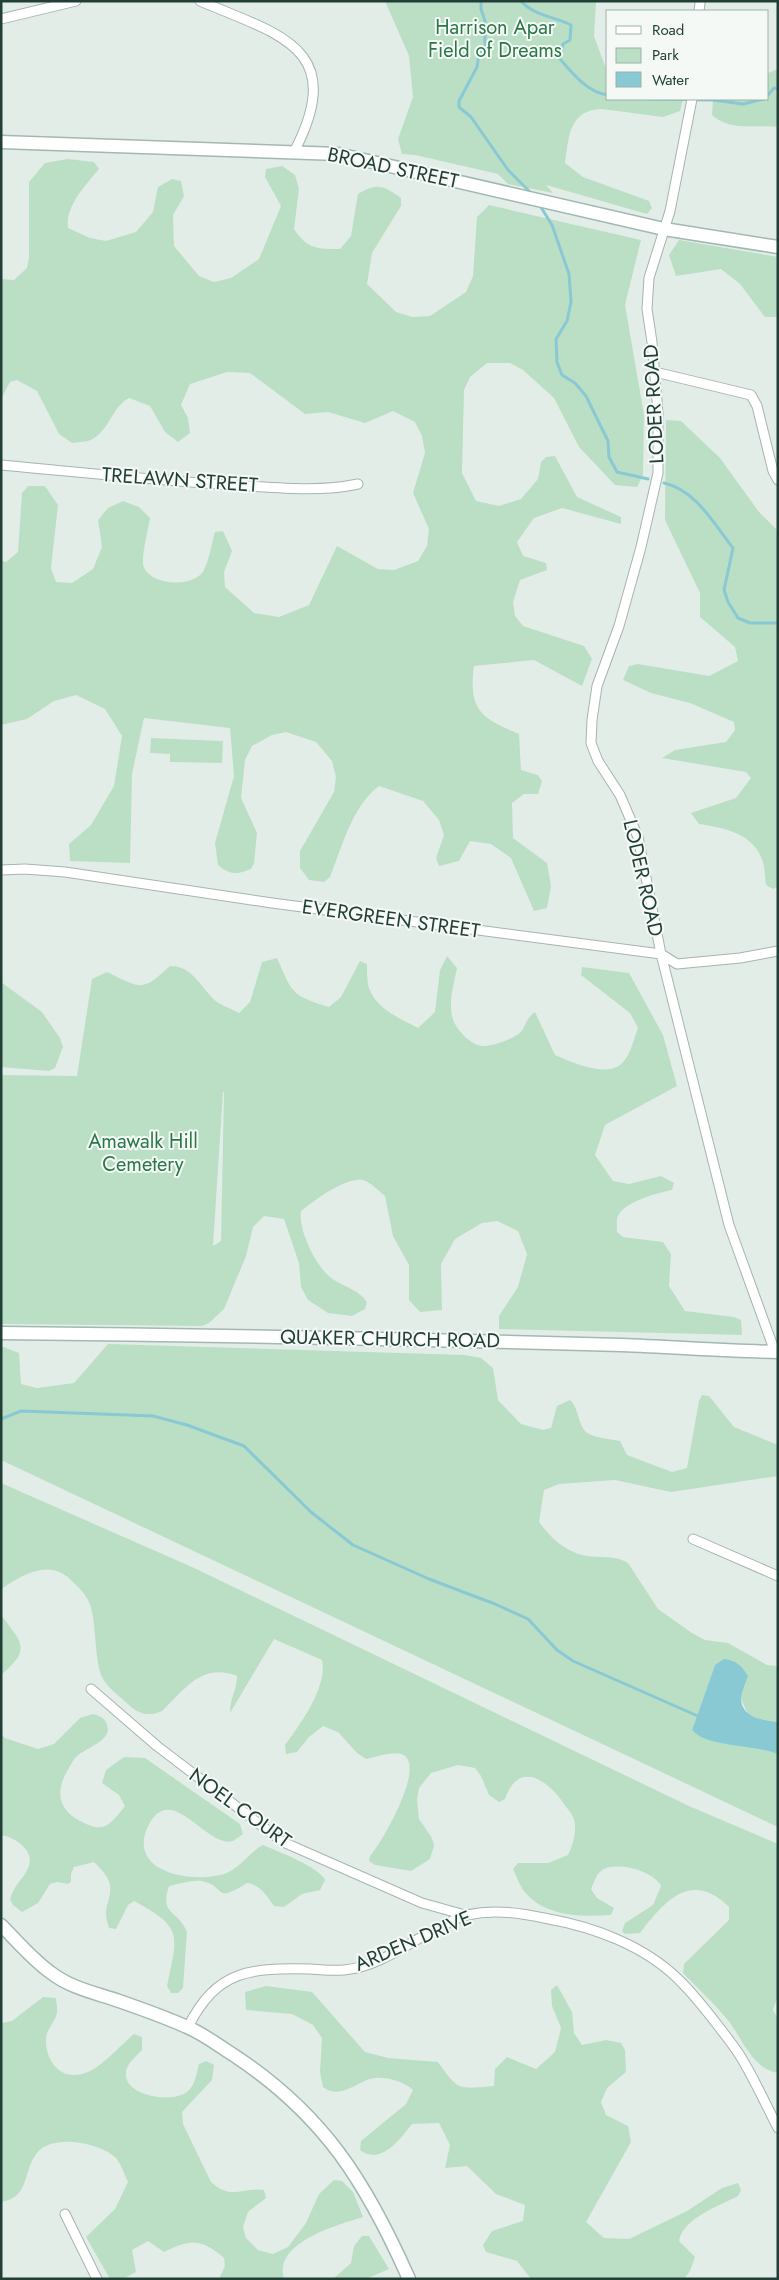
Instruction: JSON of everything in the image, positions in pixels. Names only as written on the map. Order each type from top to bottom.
[{"type":"street","points":[[1,19],[76,1]]},
{"type":"street","points":[[200,1],[282,38],[296,47],[304,57],[310,70],[313,96],[305,129],[294,152]]},
{"type":"street","name":"LODER ROAD","points":[[692,100],[670,210],[649,278],[647,309],[655,372],[659,446],[658,473],[641,547],[619,626],[597,686],[590,732],[591,743],[598,761],[620,796],[638,837],[661,954],[729,1225],[777,1352]]},
{"type":"street","name":"BROAD STREET","points":[[1,142],[338,154],[360,157],[664,230],[778,247]]},
{"type":"street","points":[[655,372],[745,392],[751,395],[756,406],[773,471],[778,480]]},
{"type":"street","name":"TRELAWN STREET","points":[[1,465],[172,481],[273,488],[333,489],[358,484]]},
{"type":"street","name":"EVERGREEN STREET","points":[[1,870],[25,868],[65,872],[395,920],[661,954],[677,964],[740,958],[778,951]]},
{"type":"street","name":"QUAKER CHURCH ROAD","points":[[1,1333],[344,1338],[623,1345],[777,1352]]},
{"type":"street","points":[[693,1539],[778,1576]]},
{"type":"street","name":"NOEL COURT","points":[[90,1689],[157,1746],[283,1842],[422,1904],[465,1915]]},
{"type":"street","name":"ARDEN DRIVE","points":[[188,2027],[198,2007],[208,1996],[221,1983],[238,1975],[271,1968],[344,1970],[368,1965],[422,1935],[465,1915],[497,1911],[568,1922],[609,1936],[642,1954],[676,1977],[703,2007],[739,2054],[778,2128]]},
{"type":"street","points":[[1,1925],[50,1973],[75,1987],[188,2027],[218,2045],[279,2088],[304,2111],[330,2140],[360,2182],[386,2228],[409,2279]]},
{"type":"street","points":[[65,2214],[97,2279]]},
{"type":"green space","name":"Harrison Apar Field of Dreams","points":[[385,1],[596,1],[594,36],[606,69],[606,100],[683,100],[680,111],[663,117],[602,109],[582,114],[572,127],[565,163],[583,177],[649,201],[652,208],[647,214],[546,185],[553,193],[508,184],[498,174],[415,155],[402,154],[398,139],[413,97],[409,56]]},
{"type":"green space","points":[[778,69],[778,127],[727,124],[712,115],[713,100],[769,100],[769,73]]},
{"type":"green space","points":[[68,159],[94,162],[99,169],[77,196],[68,220],[68,228],[90,238],[106,241],[136,232],[153,212],[158,187],[172,179],[181,181],[184,196],[173,215],[174,246],[199,276],[214,282],[231,278],[259,259],[281,206],[265,177],[266,169],[282,166],[295,175],[299,189],[294,229],[303,241],[319,248],[340,249],[351,236],[358,194],[375,187],[389,190],[401,198],[401,206],[372,253],[367,284],[396,312],[412,317],[430,316],[466,292],[473,276],[477,217],[489,205],[641,240],[625,305],[644,415],[643,475],[637,487],[615,485],[579,447],[554,398],[523,370],[510,363],[487,363],[470,377],[464,390],[462,473],[476,501],[499,506],[521,499],[538,479],[541,462],[546,457],[555,456],[577,497],[621,517],[621,524],[562,508],[534,518],[517,542],[523,556],[546,563],[547,570],[520,580],[513,602],[515,616],[523,626],[584,646],[592,659],[582,686],[534,660],[474,666],[473,693],[480,711],[496,723],[519,734],[521,770],[538,775],[542,781],[538,794],[524,794],[512,803],[513,838],[547,863],[551,886],[547,908],[534,911],[511,858],[491,844],[470,841],[459,861],[439,866],[436,858],[444,835],[439,820],[423,801],[379,786],[362,804],[355,816],[330,877],[324,882],[309,880],[300,868],[300,851],[334,792],[336,777],[332,761],[316,742],[286,732],[272,735],[252,746],[245,760],[241,798],[257,833],[254,863],[251,869],[242,872],[226,871],[218,865],[215,843],[234,776],[230,728],[144,718],[132,774],[130,863],[70,861],[69,844],[91,825],[114,786],[122,736],[105,709],[76,695],[54,701],[27,719],[1,725],[1,561],[6,562],[18,552],[22,493],[28,486],[45,486],[58,505],[51,568],[56,582],[72,583],[93,569],[102,547],[98,520],[108,508],[123,501],[139,507],[150,518],[143,564],[146,571],[152,576],[168,582],[187,581],[196,578],[202,573],[206,565],[215,532],[223,531],[232,551],[224,572],[225,587],[254,613],[279,617],[309,605],[337,546],[378,569],[394,570],[418,561],[427,546],[429,529],[413,493],[425,453],[422,436],[415,422],[393,411],[365,423],[328,412],[305,414],[250,373],[227,372],[190,384],[181,405],[188,418],[190,433],[178,442],[165,432],[150,406],[129,398],[123,402],[101,433],[95,438],[72,443],[59,434],[37,391],[17,380],[10,382],[1,399],[1,279],[14,280],[27,268],[29,258],[29,182],[45,163]]},
{"type":"green space","points":[[679,240],[778,257],[778,317],[765,317],[740,284],[721,269],[676,276],[669,255]]},
{"type":"green space","points":[[666,420],[681,421],[720,458],[759,512],[778,531],[778,887],[773,889],[766,885],[763,862],[753,844],[728,830],[699,824],[691,813],[736,798],[751,778],[746,772],[662,758],[675,750],[726,742],[735,730],[734,722],[690,703],[651,693],[623,680],[629,666],[638,664],[709,676],[738,661],[735,647],[700,617],[700,593],[665,520]]},
{"type":"green space","points":[[151,738],[223,741],[222,763],[170,762],[170,754],[150,753]]},
{"type":"green space","name":"Amawalk Hill Cemetery","points":[[447,956],[457,968],[452,995],[452,1016],[459,1030],[474,1044],[487,1046],[514,1037],[520,1033],[531,1015],[535,1012],[555,1055],[580,1065],[600,1069],[609,1069],[624,1061],[638,1028],[630,1013],[581,975],[582,967],[629,973],[663,1035],[677,1086],[605,1125],[595,1155],[613,1181],[629,1184],[661,1176],[674,1183],[672,1190],[642,1198],[627,1206],[617,1218],[617,1232],[623,1237],[663,1242],[671,1254],[669,1286],[685,1311],[734,1317],[741,1320],[742,1335],[499,1329],[499,1316],[518,1287],[527,1254],[518,1231],[497,1221],[482,1223],[455,1239],[441,1264],[442,1310],[420,1312],[409,1300],[409,1265],[393,1236],[385,1196],[363,1180],[348,1182],[339,1186],[301,1211],[303,1229],[315,1259],[334,1280],[356,1292],[367,1302],[365,1309],[352,1316],[328,1313],[308,1300],[301,1287],[299,1263],[284,1219],[264,1216],[253,1227],[246,1256],[224,1309],[209,1323],[202,1326],[1,1324],[1,1075],[77,1076],[92,979],[107,972],[127,982],[140,985],[153,981],[170,966],[178,967],[191,974],[217,1002],[239,1013],[250,1002],[262,962],[277,958],[290,986],[295,992],[300,996],[329,1007],[341,997],[360,961],[367,964],[369,988],[383,1008],[418,1028],[435,1012],[440,970]],"holes":[[[224,1092],[221,1241],[213,1246]]]},
{"type":"green space","points":[[1,982],[42,1012],[60,1038],[63,1047],[55,1068],[49,1071],[1,1067]]},
{"type":"green space","points":[[108,1344],[465,1355],[481,1358],[493,1368],[498,1400],[521,1424],[543,1430],[551,1428],[557,1406],[570,1400],[576,1408],[582,1427],[589,1434],[620,1441],[627,1455],[672,1472],[687,1468],[699,1401],[702,1395],[709,1396],[734,1427],[778,1445],[778,1476],[671,1492],[615,1480],[559,1484],[544,1490],[539,1522],[558,1542],[575,1553],[623,1560],[628,1563],[658,1609],[692,1633],[705,1640],[728,1643],[767,1665],[778,1666],[778,1722],[759,1719],[748,1714],[741,1699],[715,1665],[692,1730],[720,1742],[765,1748],[778,1754],[778,1827],[1,1460],[1,1346],[19,1353],[21,1384],[37,1388],[74,1383]]},
{"type":"green space","points":[[1,1483],[192,1567],[689,1806],[778,1844],[778,1996],[773,2010],[778,2019],[778,2073],[769,2070],[754,2059],[732,2025],[683,1973],[684,1964],[729,1920],[729,1907],[716,1896],[703,1891],[691,1890],[680,1894],[659,1910],[640,1933],[625,1934],[622,1931],[625,1923],[653,1905],[661,1886],[644,1872],[627,1867],[611,1867],[599,1872],[591,1889],[597,1898],[614,1908],[611,1915],[575,1915],[541,1906],[523,1890],[513,1869],[518,1863],[548,1863],[568,1855],[575,1832],[572,1815],[555,1793],[539,1780],[532,1777],[524,1777],[517,1780],[510,1787],[505,1799],[499,1802],[489,1795],[481,1776],[475,1768],[458,1765],[431,1773],[419,1788],[417,1800],[419,1819],[432,1838],[434,1846],[430,1859],[411,1871],[375,1865],[369,1861],[370,1856],[392,1821],[400,1804],[410,1772],[408,1760],[397,1753],[366,1759],[357,1753],[338,1732],[323,1726],[309,1737],[297,1752],[286,1754],[285,1745],[305,1716],[317,1693],[323,1671],[322,1660],[274,1639],[230,1713],[237,1676],[214,1672],[195,1680],[162,1711],[144,1714],[135,1710],[102,1677],[99,1670],[94,1622],[89,1602],[75,1584],[57,1571],[48,1569],[29,1573],[1,1589]]},
{"type":"green space","points":[[1,1615],[19,1640],[21,1646],[17,1659],[1,1675]]},
{"type":"green space","points":[[93,1714],[105,1720],[108,1730],[106,1735],[98,1743],[76,1757],[62,1782],[60,1795],[64,1807],[75,1818],[98,1827],[103,1827],[113,1820],[125,1806],[119,1795],[102,1783],[106,1770],[124,1757],[145,1758],[240,1824],[243,1834],[233,1841],[225,1841],[216,1838],[179,1813],[170,1810],[159,1812],[146,1831],[144,1846],[148,1857],[156,1866],[183,1876],[197,1877],[224,1874],[230,1872],[263,1845],[315,1870],[325,1880],[320,1890],[302,1894],[284,1907],[274,1906],[260,1888],[247,1883],[229,1893],[221,1892],[209,1883],[201,1881],[169,1886],[166,1903],[187,1932],[183,1988],[178,1993],[171,1993],[167,1986],[174,1944],[173,1935],[169,1927],[150,1910],[134,1901],[128,1905],[116,1929],[109,1928],[106,1909],[110,1896],[110,1885],[106,1876],[94,1862],[74,1867],[71,1874],[71,1882],[68,1884],[57,1882],[50,1884],[38,1903],[22,1912],[13,1905],[10,1899],[30,1862],[27,1851],[23,1846],[7,1836],[1,1835],[1,1734],[5,1738],[38,1749],[54,1744],[80,1718]]},
{"type":"green space","points":[[557,1985],[572,2012],[574,2033],[582,2045],[606,2040],[621,2043],[625,2050],[626,2072],[607,2088],[601,2102],[606,2115],[628,2126],[631,2142],[586,2222],[604,2238],[629,2239],[687,2211],[722,2188],[738,2183],[741,2190],[738,2196],[694,2219],[682,2233],[679,2241],[695,2257],[690,2271],[684,2279],[531,2279],[517,2261],[486,2252],[483,2245],[492,2231],[523,2221],[525,2205],[496,2194],[467,2166],[445,2168],[450,2145],[439,2123],[412,2124],[396,2143],[383,2153],[375,2155],[360,2150],[361,2141],[406,2104],[413,2090],[401,2082],[380,2078],[368,2080],[337,2092],[323,2087],[320,2072],[322,2038],[313,2025],[292,2014],[246,2010],[245,1992],[266,1986],[312,1992],[365,2052],[388,2058],[438,2062],[455,2083],[460,2086],[473,2088],[494,2086],[495,2069],[507,2057],[536,2069],[555,2052],[561,2028],[552,2006],[551,1990]]},
{"type":"green space","points":[[43,1997],[56,1998],[57,2013],[46,2038],[46,2047],[52,2063],[64,2073],[72,2075],[90,2071],[134,2034],[142,2037],[142,2050],[127,2067],[126,2075],[128,2083],[134,2089],[143,2093],[164,2097],[175,2097],[184,2094],[193,2084],[199,2064],[206,2061],[214,2065],[212,2080],[182,2112],[183,2124],[211,2182],[218,2188],[231,2192],[264,2190],[266,2198],[248,2212],[243,2227],[246,2238],[258,2250],[273,2254],[288,2247],[306,2223],[319,2194],[334,2180],[342,2181],[353,2192],[363,2217],[324,2230],[298,2245],[288,2255],[283,2266],[284,2279],[219,2279],[225,2266],[224,2258],[216,2251],[202,2244],[189,2243],[164,2252],[148,2241],[132,2250],[136,2272],[123,2279],[110,2279],[86,2237],[115,2209],[128,2182],[118,2161],[109,2153],[99,2148],[76,2142],[54,2143],[44,2147],[32,2160],[22,2189],[11,2199],[1,2202],[1,2023],[12,2021]]},
{"type":"green space","points":[[362,2236],[369,2236],[389,2269],[366,2279],[333,2279],[351,2263],[354,2246]]},
{"type":"water","points":[[724,1659],[738,1664],[748,1676],[741,1696],[742,1705],[745,1710],[754,1717],[778,1722],[778,1754],[709,1740],[699,1736],[692,1730],[715,1665]]},
{"type":"waterway","points":[[481,1],[481,9],[485,21],[485,45],[479,54],[477,67],[459,101],[459,107],[471,117],[508,170],[533,195]]},
{"type":"waterway","points":[[521,1],[538,13],[571,25],[570,40],[563,44],[560,59],[587,86],[606,94]]},
{"type":"waterway","points":[[769,94],[774,88],[778,89]]},
{"type":"waterway","points":[[713,100],[743,104],[760,100]]},
{"type":"waterway","points":[[539,204],[552,225],[569,274],[571,302],[567,321],[556,339],[557,362],[562,375],[575,383],[586,396],[608,441],[609,457],[617,472],[648,479]]},
{"type":"waterway","points":[[664,483],[686,493],[695,500],[733,548],[724,590],[728,602],[738,618],[750,623],[778,623]]},
{"type":"waterway","points":[[1,1419],[21,1411],[153,1416],[187,1425],[244,1446],[311,1512],[353,1545],[429,1579],[495,1604],[528,1619],[557,1650],[573,1661],[700,1717]]}]
